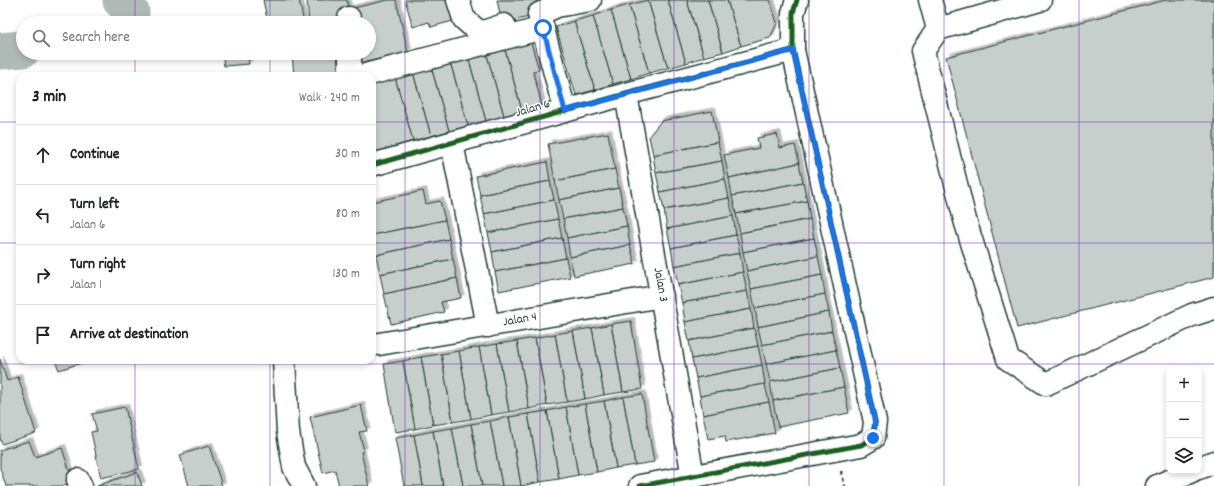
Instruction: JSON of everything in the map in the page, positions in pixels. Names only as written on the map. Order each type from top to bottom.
[{"type":"main road","points":[[458,0],[464,19],[480,33],[590,0]]},
{"type":"main road","points":[[640,486],[706,479],[861,445],[873,438],[875,422],[793,50],[793,13],[797,0]]},
{"type":"main road","points":[[930,0],[938,29]]},
{"type":"main road","points":[[1040,0],[938,29],[923,51],[965,220],[1008,359],[1046,384],[1192,315],[1214,308]]},
{"type":"main road","points":[[374,72],[548,12]]},
{"type":"main road","points":[[548,12],[565,111]]},
{"type":"main road","name":"Jalan 6","points":[[376,164],[626,94],[793,50]]},
{"type":"main road","points":[[350,60],[350,72]]},
{"type":"main road","name":"Jalan 3","points":[[626,94],[662,296],[706,479]]},
{"type":"main road","points":[[452,143],[488,326]]},
{"type":"main road","name":"Jalan 4","points":[[379,344],[662,296]]},
{"type":"main road","points":[[284,364],[288,432],[294,467],[304,486]]},
{"type":"main road","points":[[1202,467],[1214,462]]},
{"type":"main road","points":[[1157,486],[1185,474]]},
{"type":"building","points":[[263,0],[299,0],[302,16],[266,16]]},
{"type":"building","points":[[307,0],[347,0],[349,16],[308,16]]},
{"type":"building","points":[[388,0],[396,0],[408,52],[376,60],[376,16],[350,16],[349,9]]},
{"type":"building","points":[[405,0],[454,0],[460,19],[431,27],[429,22],[413,27]]},
{"type":"building","points":[[497,0],[543,0],[544,6],[534,16],[502,23]]},
{"type":"building","points":[[648,0],[668,68],[649,73],[629,5]]},
{"type":"building","points":[[648,0],[668,0],[686,63],[668,68]]},
{"type":"building","points":[[668,0],[687,0],[704,57],[686,63]]},
{"type":"building","points":[[687,0],[708,0],[723,52],[704,57]]},
{"type":"building","points":[[708,0],[727,0],[741,46],[723,52]]},
{"type":"building","points":[[727,0],[770,0],[777,23],[770,38],[741,46]]},
{"type":"building","points":[[1166,0],[1214,0],[1214,277],[1017,328],[946,57]]},
{"type":"building","points":[[629,5],[649,73],[631,79],[611,10]]},
{"type":"building","points":[[611,10],[631,79],[613,84],[593,16]]},
{"type":"building","points":[[593,16],[613,84],[595,90],[574,21]]},
{"type":"building","points":[[574,21],[595,90],[576,95],[556,27]]},
{"type":"building","points":[[529,36],[539,70],[533,72],[542,105],[522,111],[503,43]]},
{"type":"building","points":[[503,43],[522,111],[504,116],[485,48]]},
{"type":"building","points":[[485,48],[504,116],[486,121],[467,53]]},
{"type":"building","points":[[467,53],[486,121],[468,126],[449,58]]},
{"type":"building","points":[[449,58],[468,126],[449,131],[430,63]]},
{"type":"building","points":[[223,60],[249,60],[249,64],[224,66]]},
{"type":"building","points":[[293,60],[338,60],[339,72],[294,72]]},
{"type":"building","points":[[361,60],[375,60],[362,63]]},
{"type":"building","points":[[430,63],[449,131],[431,136],[412,69]]},
{"type":"building","points":[[412,69],[431,136],[413,141],[394,74]]},
{"type":"building","points":[[394,74],[413,141],[376,152],[376,79]]},
{"type":"building","points":[[712,111],[718,142],[653,155],[649,136],[661,121]]},
{"type":"building","points":[[608,133],[615,169],[555,181],[548,144]]},
{"type":"building","points":[[777,134],[780,148],[795,145],[799,163],[729,178],[724,155],[759,148],[757,138]]},
{"type":"building","points":[[718,142],[722,161],[656,173],[653,155]]},
{"type":"building","points":[[722,161],[725,179],[660,192],[656,173]]},
{"type":"building","points":[[547,162],[550,181],[480,195],[476,176]]},
{"type":"building","points":[[799,163],[803,182],[732,196],[729,178]]},
{"type":"building","points":[[615,169],[619,188],[559,200],[555,181]]},
{"type":"building","points":[[725,179],[729,198],[664,210],[660,192]]},
{"type":"building","points":[[550,181],[554,200],[484,214],[480,195]]},
{"type":"building","points":[[803,182],[807,201],[736,214],[732,196]]},
{"type":"building","points":[[619,188],[623,207],[563,219],[559,200]]},
{"type":"building","points":[[423,191],[426,204],[440,201],[445,220],[376,234],[376,201]]},
{"type":"building","points":[[729,198],[733,216],[667,229],[664,210]]},
{"type":"building","points":[[554,200],[558,219],[488,233],[484,214]]},
{"type":"building","points":[[807,201],[810,219],[740,233],[736,214]]},
{"type":"building","points":[[623,207],[627,226],[567,238],[563,219]]},
{"type":"building","points":[[733,216],[736,235],[671,248],[667,229]]},
{"type":"building","points":[[558,219],[562,238],[492,252],[488,233]]},
{"type":"building","points":[[810,219],[814,238],[743,252],[740,233]]},
{"type":"building","points":[[445,220],[449,239],[376,255],[376,234]]},
{"type":"building","points":[[627,226],[630,245],[570,257],[567,238]]},
{"type":"building","points":[[736,235],[740,253],[674,266],[671,248]]},
{"type":"building","points":[[562,238],[566,258],[495,272],[492,252]]},
{"type":"building","points":[[814,238],[818,256],[747,271],[743,252]]},
{"type":"building","points":[[449,239],[453,259],[380,274],[376,255]]},
{"type":"building","points":[[630,245],[635,264],[574,276],[570,257]]},
{"type":"building","points":[[740,253],[743,272],[678,285],[674,266]]},
{"type":"building","points":[[818,256],[822,275],[751,289],[747,271]]},
{"type":"building","points":[[566,258],[570,277],[499,291],[495,272]]},
{"type":"building","points":[[453,259],[457,278],[384,294],[380,274]]},
{"type":"building","points":[[743,272],[747,291],[682,303],[678,285]]},
{"type":"building","points":[[822,275],[825,294],[755,308],[751,289]]},
{"type":"building","points":[[457,278],[461,298],[441,302],[444,312],[391,324],[384,294]]},
{"type":"building","points":[[747,291],[751,309],[685,322],[682,303]]},
{"type":"building","points":[[825,294],[829,312],[758,327],[755,308]]},
{"type":"building","points":[[751,309],[754,328],[689,341],[685,322]]},
{"type":"building","points":[[829,312],[832,331],[762,345],[758,327]]},
{"type":"building","points":[[631,321],[642,389],[623,392],[611,324]]},
{"type":"building","points":[[611,324],[623,392],[604,395],[592,328]]},
{"type":"building","points":[[592,328],[604,395],[585,399],[573,331]]},
{"type":"building","points":[[754,328],[758,346],[692,359],[689,341]]},
{"type":"building","points":[[573,331],[585,399],[567,402],[555,334]]},
{"type":"building","points":[[832,331],[836,350],[766,364],[762,345]]},
{"type":"building","points":[[555,334],[567,402],[547,405],[535,338]]},
{"type":"building","points":[[535,338],[547,405],[529,409],[517,341]]},
{"type":"building","points":[[517,341],[529,409],[509,412],[497,344]]},
{"type":"building","points":[[497,344],[509,412],[491,415],[479,347]]},
{"type":"building","points":[[758,346],[762,365],[696,378],[692,359]]},
{"type":"building","points":[[479,347],[491,415],[471,419],[459,351]]},
{"type":"building","points":[[836,350],[840,368],[770,382],[766,364]]},
{"type":"building","points":[[459,351],[471,419],[453,422],[441,354]]},
{"type":"building","points":[[441,354],[453,422],[433,425],[421,357]]},
{"type":"building","points":[[421,357],[433,425],[415,429],[403,361]]},
{"type":"building","points":[[0,359],[7,381],[18,377],[36,433],[2,444],[0,438]]},
{"type":"building","points":[[403,361],[415,429],[395,432],[384,364]]},
{"type":"building","points":[[57,364],[78,364],[59,370]]},
{"type":"building","points":[[762,365],[765,384],[700,396],[696,378]]},
{"type":"building","points":[[840,368],[844,387],[773,401],[770,382]]},
{"type":"building","points":[[765,384],[769,402],[703,415],[700,396]]},
{"type":"building","points":[[844,387],[849,413],[778,427],[773,401]]},
{"type":"building","points":[[642,394],[654,462],[635,465],[623,397]]},
{"type":"building","points":[[623,397],[635,465],[616,468],[604,401]]},
{"type":"building","points":[[604,401],[616,468],[597,472],[585,404]]},
{"type":"building","points":[[769,402],[775,433],[726,442],[725,436],[708,439],[703,415]]},
{"type":"building","points":[[585,404],[597,472],[578,475],[566,407]]},
{"type":"building","points":[[361,405],[367,431],[359,432],[364,451],[361,452],[369,486],[339,486],[335,470],[323,473],[310,417]]},
{"type":"building","points":[[125,407],[139,469],[101,478],[91,432],[97,431],[92,414]]},
{"type":"building","points":[[566,407],[578,475],[559,479],[547,411]]},
{"type":"building","points":[[547,411],[559,479],[540,482],[528,414]]},
{"type":"building","points":[[528,414],[540,482],[521,486],[509,417]]},
{"type":"building","points":[[509,417],[521,486],[502,486],[490,421]]},
{"type":"building","points":[[490,421],[502,486],[482,486],[471,424]]},
{"type":"building","points":[[471,424],[482,486],[463,486],[452,428]]},
{"type":"building","points":[[452,428],[463,486],[443,486],[433,431]]},
{"type":"building","points":[[433,431],[443,486],[423,486],[414,435]]},
{"type":"building","points":[[414,435],[423,486],[404,486],[395,438]]},
{"type":"building","points":[[29,441],[35,457],[62,448],[73,482],[61,486],[6,486],[0,468],[0,450]]},
{"type":"building","points":[[209,446],[222,486],[189,486],[180,455]]},
{"type":"building","points":[[137,472],[142,486],[97,486]]},
{"type":"waterway","points":[[121,0],[131,12],[131,16]]},
{"type":"waterway","points":[[0,51],[16,50]]},
{"type":"cycle path","points":[[640,486],[861,445],[873,438],[875,422],[793,50],[793,13],[797,0]]},
{"type":"cycle path","points":[[376,164],[626,94],[793,50]]},
{"type":"route","points":[[543,28],[565,111],[793,50],[875,422],[873,438]]}]
